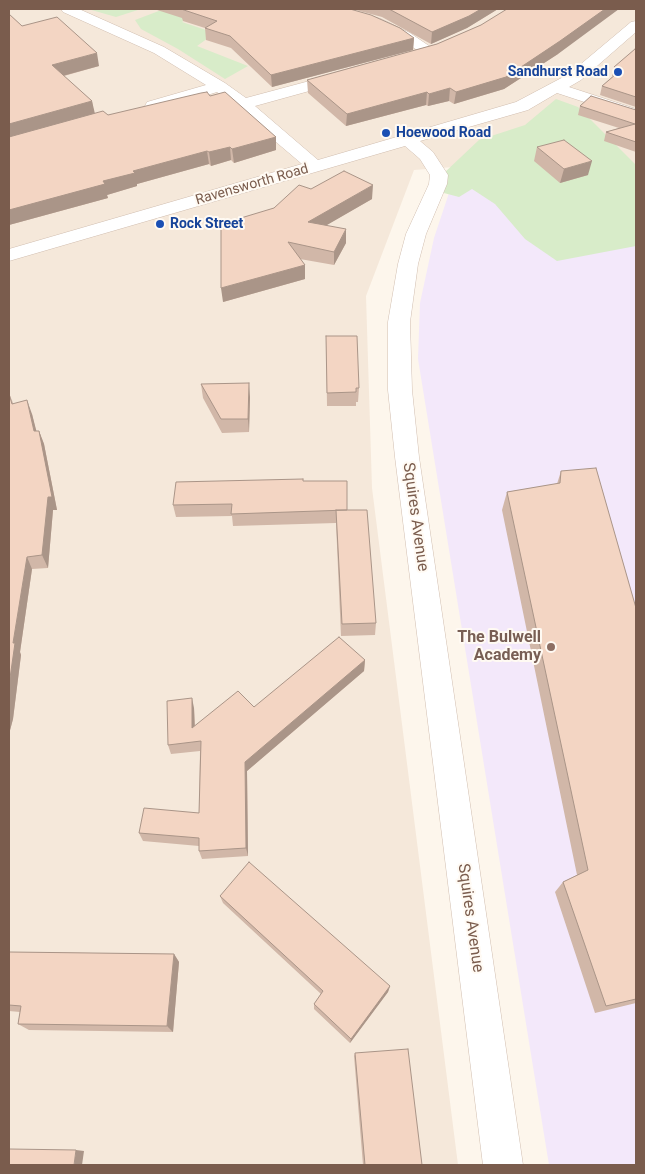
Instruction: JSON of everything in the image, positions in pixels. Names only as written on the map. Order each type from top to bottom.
[{"type":"street","points":[[68,9],[128,34],[219,86],[243,104],[316,167]]},
{"type":"street","points":[[331,9],[376,22],[436,50],[414,57]]},
{"type":"street","points":[[376,22],[390,13]]},
{"type":"street","points":[[409,140],[522,106],[557,88],[621,47],[636,25]]},
{"type":"street","points":[[243,104],[358,73]]},
{"type":"street","points":[[138,110],[219,86]]},
{"type":"street","points":[[557,88],[636,114]]},
{"type":"street","name":"Ravensworth Road","points":[[9,255],[409,140]]},
{"type":"street","name":"Squires Avenue","points":[[409,140],[427,156],[439,175],[438,184],[416,234],[408,264],[399,322],[400,390],[407,458],[503,1165]]},
{"type":"shaded area","points":[[9,9],[636,9],[636,233],[467,166],[414,170],[366,296],[372,488],[458,1165],[9,1165]]},
{"type":"shaded area","name":"The Bulwell Academy","points":[[467,166],[636,233],[636,1165],[549,1165],[418,359],[420,303],[434,238],[449,193]]},
{"type":"green space","points":[[88,9],[141,9],[116,17]]},
{"type":"green space","points":[[164,9],[188,17],[182,22],[215,33],[197,46],[248,66],[225,79],[178,49],[141,29],[135,20]]},
{"type":"green space","points":[[556,99],[578,107],[636,165],[636,246],[557,261],[525,239],[495,204],[472,189],[459,197],[440,192],[443,174],[479,140],[525,125]]},
{"type":"building","points":[[181,9],[350,9],[371,15],[400,28],[414,38],[271,75],[230,36],[205,28],[217,21]]},
{"type":"building","points":[[389,9],[481,9],[432,32]]},
{"type":"building","points":[[507,9],[605,9],[506,77],[456,92],[450,88],[429,94],[427,92],[347,114],[307,80],[437,44],[481,25]]},
{"type":"building","points":[[9,14],[22,26],[57,17],[97,53],[52,65],[92,101],[9,124]]},
{"type":"building","points":[[635,49],[636,97],[602,86],[622,69],[614,67]]},
{"type":"building","points":[[207,92],[210,96],[225,92],[276,137],[232,149],[230,147],[207,151],[133,171],[135,173],[103,181],[105,184],[9,210],[9,137],[103,111],[108,115]]},
{"type":"building","points":[[591,96],[636,110],[636,142],[606,132],[635,124],[580,106]]},
{"type":"building","points":[[564,140],[592,161],[564,169],[537,147]]},
{"type":"building","points":[[344,171],[373,185],[308,222],[346,229],[334,252],[288,242],[305,265],[221,288],[221,224],[274,208],[299,185],[311,189]]},
{"type":"building","points":[[326,336],[357,336],[359,388],[356,388],[356,392],[327,393]]},
{"type":"building","points":[[249,383],[248,419],[221,419],[201,384]]},
{"type":"building","points":[[9,394],[12,404],[27,400],[34,431],[39,431],[52,497],[48,497],[42,555],[27,557],[13,643],[15,643],[9,685]]},
{"type":"building","points":[[596,468],[636,608],[636,999],[606,1006],[563,882],[588,870],[507,492],[560,483],[561,471]]},
{"type":"building","points":[[303,479],[303,481],[347,481],[347,510],[231,514],[232,504],[173,505],[176,482]]},
{"type":"building","points":[[336,510],[367,510],[376,623],[342,624]]},
{"type":"building","points":[[339,637],[365,660],[245,762],[246,848],[199,851],[199,838],[139,833],[144,808],[199,813],[201,741],[168,745],[167,701],[192,698],[192,728],[238,691],[254,707]]},
{"type":"building","points":[[249,862],[390,986],[351,1039],[314,1004],[323,991],[220,896]]},
{"type":"building","points":[[9,952],[174,954],[167,1026],[18,1024],[21,1006],[9,1005]]},
{"type":"building","points":[[408,1049],[422,1165],[365,1165],[355,1053]]},
{"type":"building","points":[[9,1149],[76,1150],[74,1165],[9,1165]]},
{"type":"place","name":"Sandhurst Road","points":[[618,72]]},
{"type":"place","name":"Hoewood Road","points":[[386,133]]},
{"type":"place","name":"Rock Street","points":[[160,224]]},
{"type":"place","name":"The Bulwell Academy","points":[[551,647]]}]
